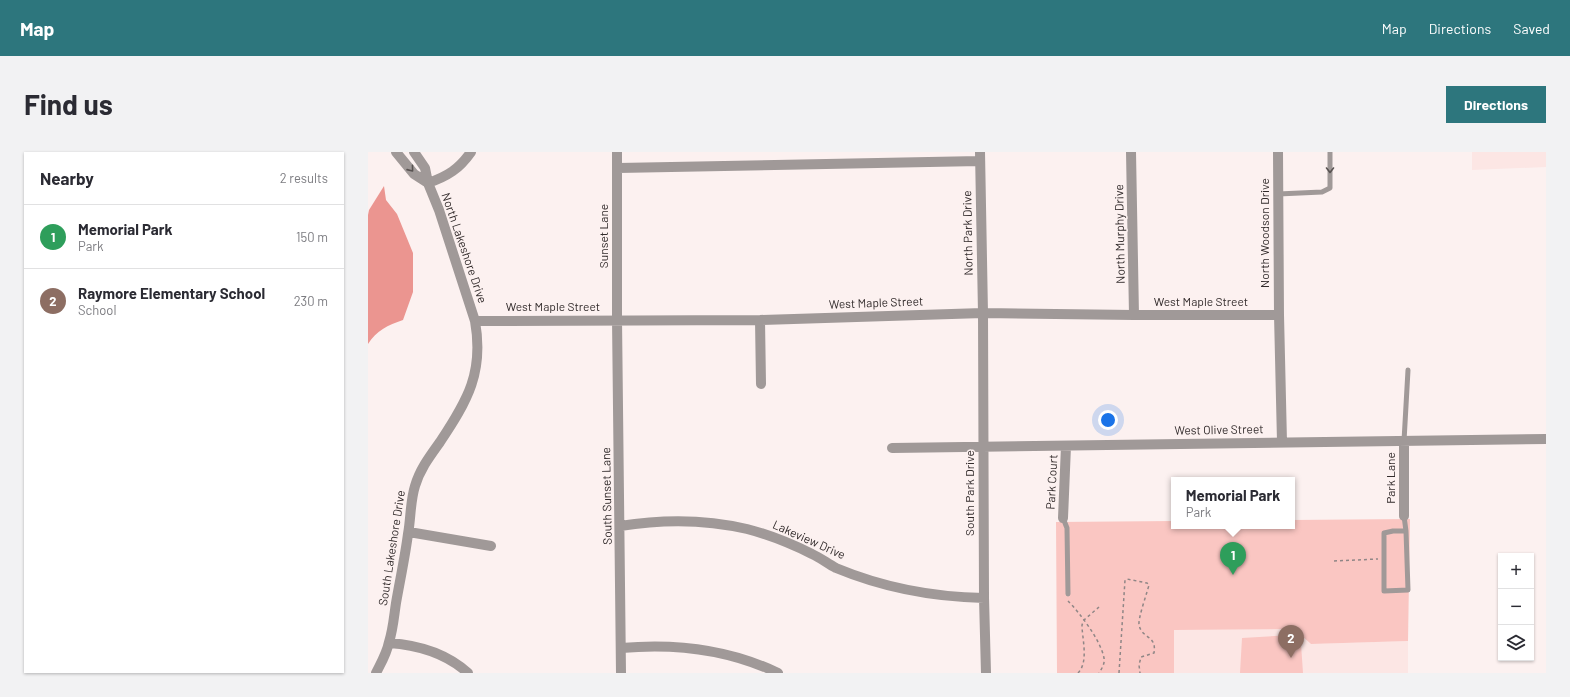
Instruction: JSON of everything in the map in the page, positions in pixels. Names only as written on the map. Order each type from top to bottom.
[{"type":"street","name":"North Lakeshore Drive","points":[[396,152],[414,174],[428,183]]},
{"type":"street","name":"North Lakeshore Drive","points":[[414,152],[425,168],[428,183],[439,210],[475,321]]},
{"type":"street","points":[[428,183],[449,174],[465,160],[471,152]]},
{"type":"street","name":"Sunset Lane","points":[[617,319],[618,152]]},
{"type":"street","name":"North Murphy Drive","points":[[1131,152],[1134,315]]},
{"type":"street","name":"North Woodson Drive","points":[[1278,152],[1279,315],[1282,442]]},
{"type":"street","points":[[618,168],[980,156]]},
{"type":"street","name":"North Park Drive","points":[[980,156],[983,313]]},
{"type":"street","name":"West Maple Street","points":[[475,321],[617,319],[760,320],[983,313],[1279,315]]},
{"type":"street","name":"South Park Drive","points":[[983,313],[984,598],[986,673]]},
{"type":"street","name":"South Sunset Lane","points":[[617,319],[621,673]]},
{"type":"street","points":[[760,320],[761,384]]},
{"type":"street","name":"South Lakeshore Drive","points":[[376,673],[389,643],[409,532],[410,505],[415,487],[421,470],[430,454],[457,417],[466,401],[472,385],[478,354],[478,338],[475,321]]},
{"type":"street","name":"West Olive Street","points":[[892,448],[983,448],[1404,440],[1546,439]]},
{"type":"street","name":"Park Lane","points":[[1404,440],[1404,516]]},
{"type":"street","name":"Park Court","points":[[1063,518],[1066,446]]},
{"type":"street","name":"Lakeview Drive","points":[[620,526],[671,520],[722,524],[748,529],[802,549],[834,567],[885,586],[933,595],[984,598]]},
{"type":"street","points":[[409,532],[491,546]]},
{"type":"street","points":[[389,643],[421,648],[438,654],[450,660],[468,673]]},
{"type":"street","points":[[621,648],[668,646],[696,648],[743,658],[778,673]]},
{"type":"lane","points":[[1278,194],[1322,192],[1330,188],[1330,152]]},
{"type":"lane","points":[[1404,440],[1408,370]]},
{"type":"lane","points":[[1404,516],[1406,531],[1408,590],[1384,591],[1384,534],[1393,530],[1406,531]]},
{"type":"lane","points":[[1063,518],[1067,528],[1068,594]]},
{"type":"path","points":[[1334,561],[1384,559]]},
{"type":"path","points":[[1118,673],[1123,623],[1125,580],[1127,579],[1147,583],[1149,585],[1139,623],[1142,633],[1152,639],[1155,646],[1154,653],[1142,657],[1139,665],[1140,673]]},
{"type":"path","points":[[1068,594],[1065,597],[1084,620],[1099,646],[1104,659],[1104,665],[1099,673]]},
{"type":"path","points":[[1078,673],[1082,667],[1084,658],[1082,625],[1084,620],[1099,607]]},
{"type":"shaded area","points":[[1472,152],[1546,152],[1546,167],[1472,170]]},
{"type":"shaded area","points":[[384,186],[386,200],[397,214],[413,253],[413,292],[403,320],[383,329],[371,339],[368,344],[368,215],[369,210]]},
{"type":"shaded area","points":[[1410,519],[1408,641],[1311,644],[1294,629],[1174,630],[1174,673],[1057,673],[1056,522],[1171,521],[1171,529],[1295,529],[1295,520]]},
{"type":"shaded area","points":[[1294,629],[1311,644],[1408,641],[1408,673],[1174,673],[1174,630]]},
{"type":"shaded area","points":[[1291,635],[1301,644],[1303,673],[1240,673],[1242,638]]},
{"type":"place","name":"Memorial Park","points":[[1233,575]]},
{"type":"place","name":"Raymore Elementary School","points":[[1291,658]]}]
